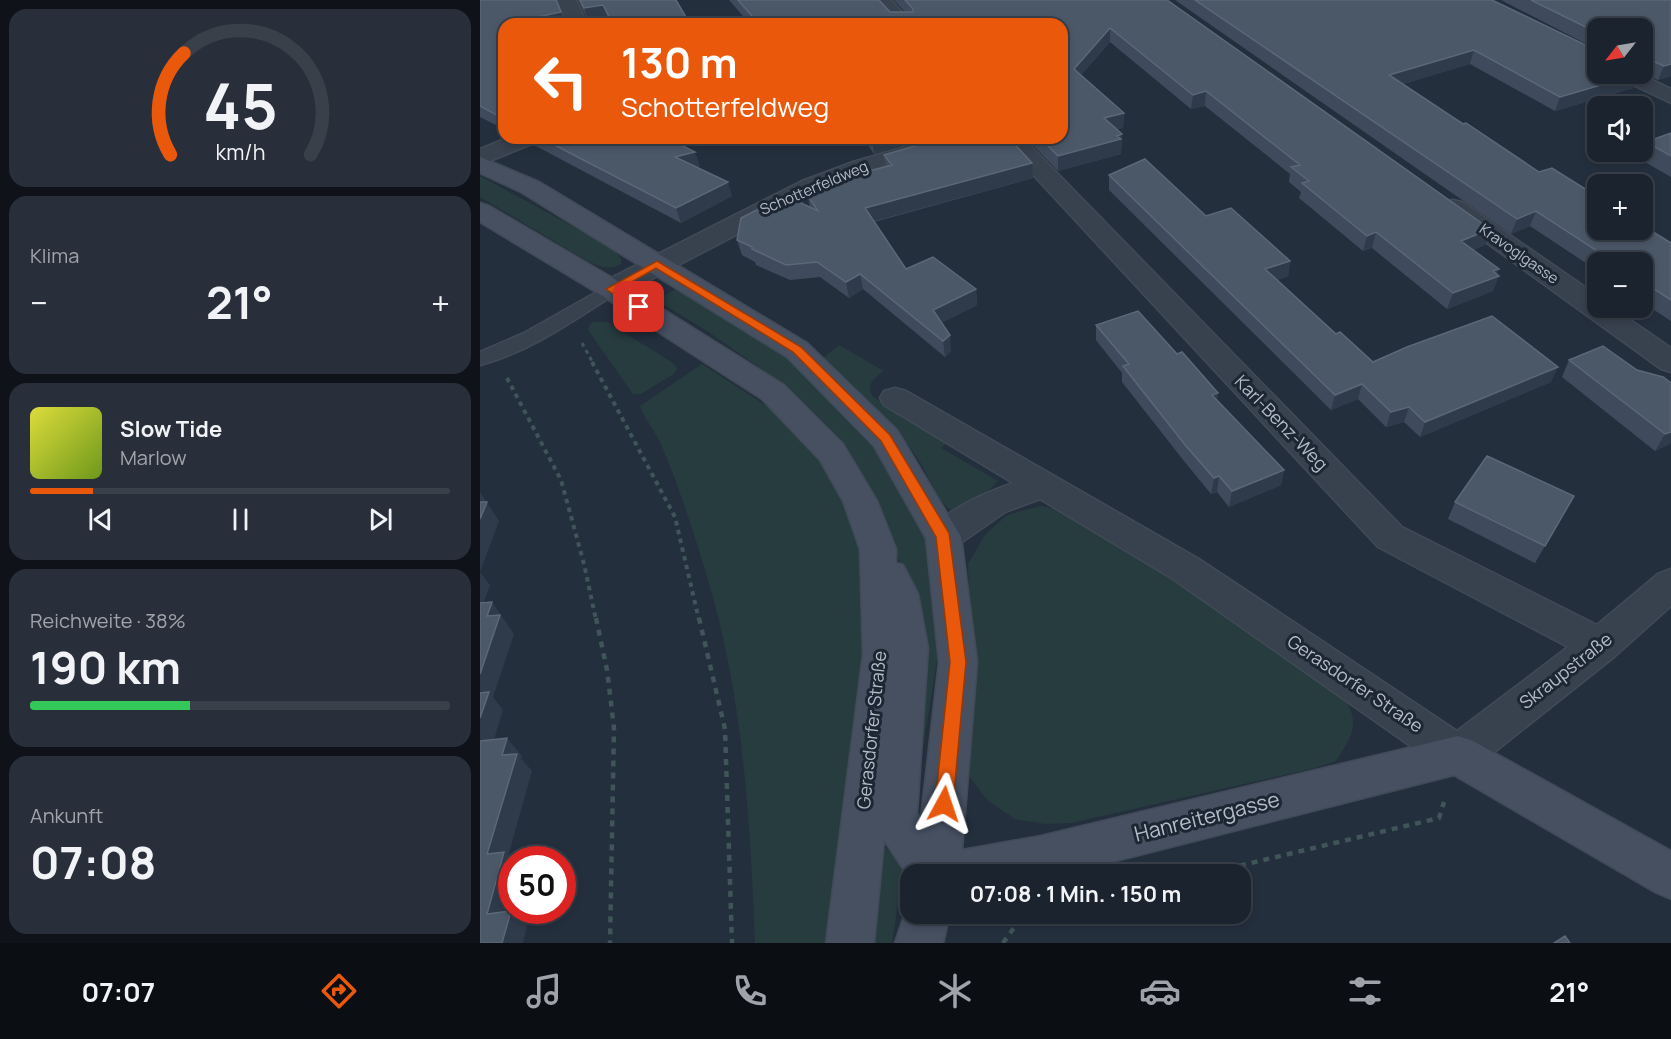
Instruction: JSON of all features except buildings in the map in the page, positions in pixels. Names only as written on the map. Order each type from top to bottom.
[{"type":"main road","points":[[480,164],[530,187],[797,350],[886,438],[944,537],[958,662],[937,864]]},
{"type":"main road","name":"Gerasdorfer Straße","points":[[480,210],[611,289],[772,392],[832,452],[860,501],[878,549],[882,654],[850,943]]},
{"type":"main road","points":[[878,549],[900,594],[909,648],[895,819],[929,864]]},
{"type":"main road","name":"Gerasdorfer Straße","points":[[1458,755],[1671,876]]},
{"type":"main road","name":"Hanreitergasse","points":[[1009,864],[1458,755]]},
{"type":"main road","points":[[919,943],[924,924]]},
{"type":"street","points":[[567,0],[574,18]]},
{"type":"street","points":[[881,0],[898,18]]},
{"type":"street","points":[[1645,84],[1671,97]]},
{"type":"street","points":[[480,158],[512,144]]},
{"type":"street","name":"Schotterfeldweg","points":[[611,289],[811,186],[861,167],[940,144]]},
{"type":"street","name":"Karl-Benz-Weg","points":[[1016,144],[1390,537],[1600,645]]},
{"type":"street","name":"Kravoglgasse","points":[[1430,191],[1671,362]]},
{"type":"street","name":"Gerasdorfer Straße","points":[[895,398],[1186,569],[1458,755]]},
{"type":"street","points":[[944,537],[993,503],[1044,485]]},
{"type":"street","name":"Skraupstraße","points":[[1458,755],[1600,645],[1671,584]]},
{"type":"lane","points":[[487,357],[567,316],[611,289]]},
{"type":"path","points":[[567,316],[675,518],[725,729],[732,943]]},
{"type":"path","points":[[487,357],[561,480],[584,564],[607,670],[614,728],[610,943]]},
{"type":"path","points":[[1247,864],[1439,818],[1458,755]]},
{"type":"path","points":[[1003,943],[1017,924]]},
{"type":"green space","points":[[480,176],[613,248],[621,259],[621,264],[608,267],[587,261],[480,197]]},
{"type":"green space","points":[[678,288],[771,344],[804,369],[873,440],[917,513],[928,548],[939,648],[919,772],[904,572],[869,488],[827,425],[790,389],[707,331],[656,300]]},
{"type":"green space","points":[[607,322],[673,363],[677,368],[674,374],[641,394],[633,394],[588,330],[590,324]]},
{"type":"green space","points":[[839,345],[884,371],[870,385],[873,397],[948,441],[941,448],[998,481],[965,513],[956,512],[942,502],[909,447],[874,408],[822,359]]},
{"type":"green space","points":[[702,364],[782,416],[825,461],[850,503],[864,553],[873,642],[829,943],[755,943],[747,802],[728,662],[705,570],[673,474],[660,442],[640,406]]},
{"type":"green space","points":[[1040,506],[1076,513],[1338,689],[1350,709],[1353,725],[1348,741],[1336,761],[1315,768],[1071,823],[1045,824],[1015,819],[987,800],[969,776],[962,743],[970,628],[968,564],[985,535],[1007,515]]},
{"type":"green space","points":[[886,848],[904,862],[900,864],[900,889],[892,943],[864,943],[873,856]]},
{"type":"route","points":[[639,307],[611,289],[657,264],[797,350],[886,438],[944,537],[958,662],[944,804]]}]
